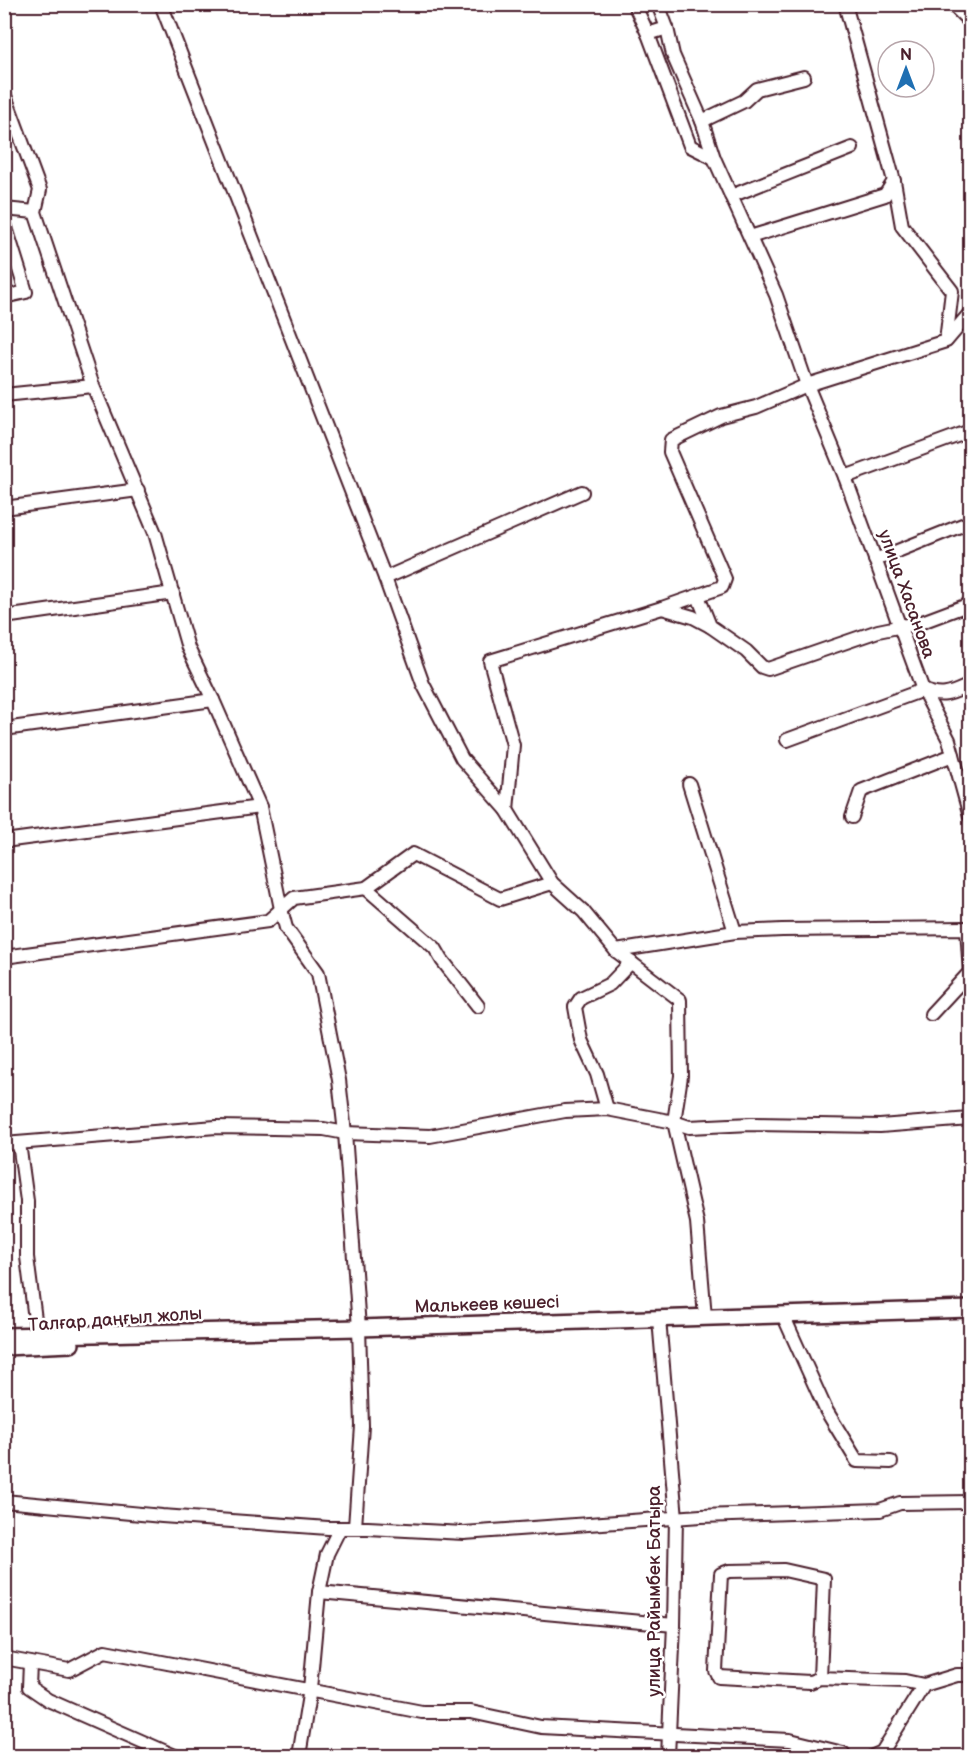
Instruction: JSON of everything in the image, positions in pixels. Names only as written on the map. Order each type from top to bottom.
[{"type":"main road","name":"Малькеев көшесі","points":[[4,1336],[359,1328],[970,1309]]},
{"type":"main road","name":"Талғар даңғыл жолы","points":[[4,1347],[74,1344],[229,1330]]},
{"type":"street","points":[[161,4],[385,578],[423,684],[457,750],[462,759],[507,810],[552,883],[583,911],[616,951],[680,1000],[681,1076],[674,1122],[697,1222],[705,1317]]},
{"type":"street","points":[[634,4],[648,34],[690,146],[714,158]]},
{"type":"street","name":"улица Хасанова","points":[[658,4],[667,28],[673,55],[702,121],[714,158],[776,295],[807,385],[845,477],[923,690],[949,740],[970,816]]},
{"type":"street","points":[[845,4],[894,181],[902,226],[952,291],[946,341]]},
{"type":"street","points":[[952,4],[968,18]]},
{"type":"street","points":[[648,34],[667,28]]},
{"type":"street","points":[[702,121],[744,101],[757,89],[804,77]]},
{"type":"street","points":[[4,93],[40,190],[34,212],[93,386],[155,533],[188,648],[260,807],[286,928],[318,973],[339,1080],[359,1328],[362,1426],[355,1527]]},
{"type":"street","points":[[731,196],[852,148]]},
{"type":"street","points":[[750,237],[885,195],[894,181]]},
{"type":"street","points":[[4,209],[34,212]]},
{"type":"street","points":[[4,221],[26,292],[4,297]]},
{"type":"street","points":[[507,810],[513,745],[490,661],[722,587],[725,579],[670,453],[671,440],[722,416],[756,406],[807,385],[946,341],[970,313]]},
{"type":"street","points":[[4,395],[93,386]]},
{"type":"street","points":[[845,477],[970,431]]},
{"type":"street","points":[[4,508],[138,490]]},
{"type":"street","points":[[385,578],[582,492]]},
{"type":"street","points":[[874,560],[970,522]]},
{"type":"street","points":[[4,617],[173,593]]},
{"type":"street","points":[[698,596],[711,626]]},
{"type":"street","points":[[662,608],[693,617],[711,626],[746,651],[762,667],[768,669],[878,631],[922,622],[970,604]]},
{"type":"street","points":[[787,740],[923,690],[934,695],[946,695],[970,685]]},
{"type":"street","points":[[4,729],[213,700]]},
{"type":"street","points":[[852,817],[861,791],[953,755]]},
{"type":"street","points":[[689,784],[735,932]]},
{"type":"street","points":[[4,841],[260,807]]},
{"type":"street","points":[[268,921],[294,898],[366,888],[413,854],[500,899],[552,883]]},
{"type":"street","points":[[276,887],[294,898]]},
{"type":"street","points":[[366,888],[435,948],[478,1006]]},
{"type":"street","points":[[4,957],[268,921],[286,928]]},
{"type":"street","points":[[616,951],[735,932],[967,928],[970,973],[931,1014]]},
{"type":"street","points":[[607,1109],[597,1074],[581,1040],[575,1007],[581,998],[610,984],[631,962]]},
{"type":"street","points":[[4,1144],[216,1127],[324,1129],[345,1133],[430,1136],[565,1111],[607,1109],[689,1127],[751,1124],[880,1126],[970,1119]]},
{"type":"street","points":[[19,1143],[27,1201],[27,1257],[37,1335]]},
{"type":"street","points":[[783,1315],[826,1410],[857,1461],[891,1462]]},
{"type":"street","name":"улица Райымбек Батыра","points":[[659,1319],[676,1518],[668,1756]]},
{"type":"street","points":[[4,1501],[162,1516],[340,1528],[464,1533],[701,1516],[880,1510],[900,1503],[970,1502]]},
{"type":"street","points":[[299,1756],[310,1689],[319,1592],[327,1554],[340,1528]]},
{"type":"street","points":[[820,1678],[824,1579],[784,1570],[729,1571],[721,1574],[716,1671],[719,1677],[810,1682],[820,1678],[905,1681],[924,1685],[957,1675],[970,1675]]},
{"type":"street","points":[[319,1592],[674,1625]]},
{"type":"street","points":[[4,1658],[69,1670],[105,1651],[422,1712],[471,1712],[541,1727],[790,1740],[843,1753],[845,1756]]},
{"type":"street","points":[[30,1663],[29,1687],[48,1700],[175,1756]]},
{"type":"street","points":[[873,1756],[882,1752],[924,1685]]}]
